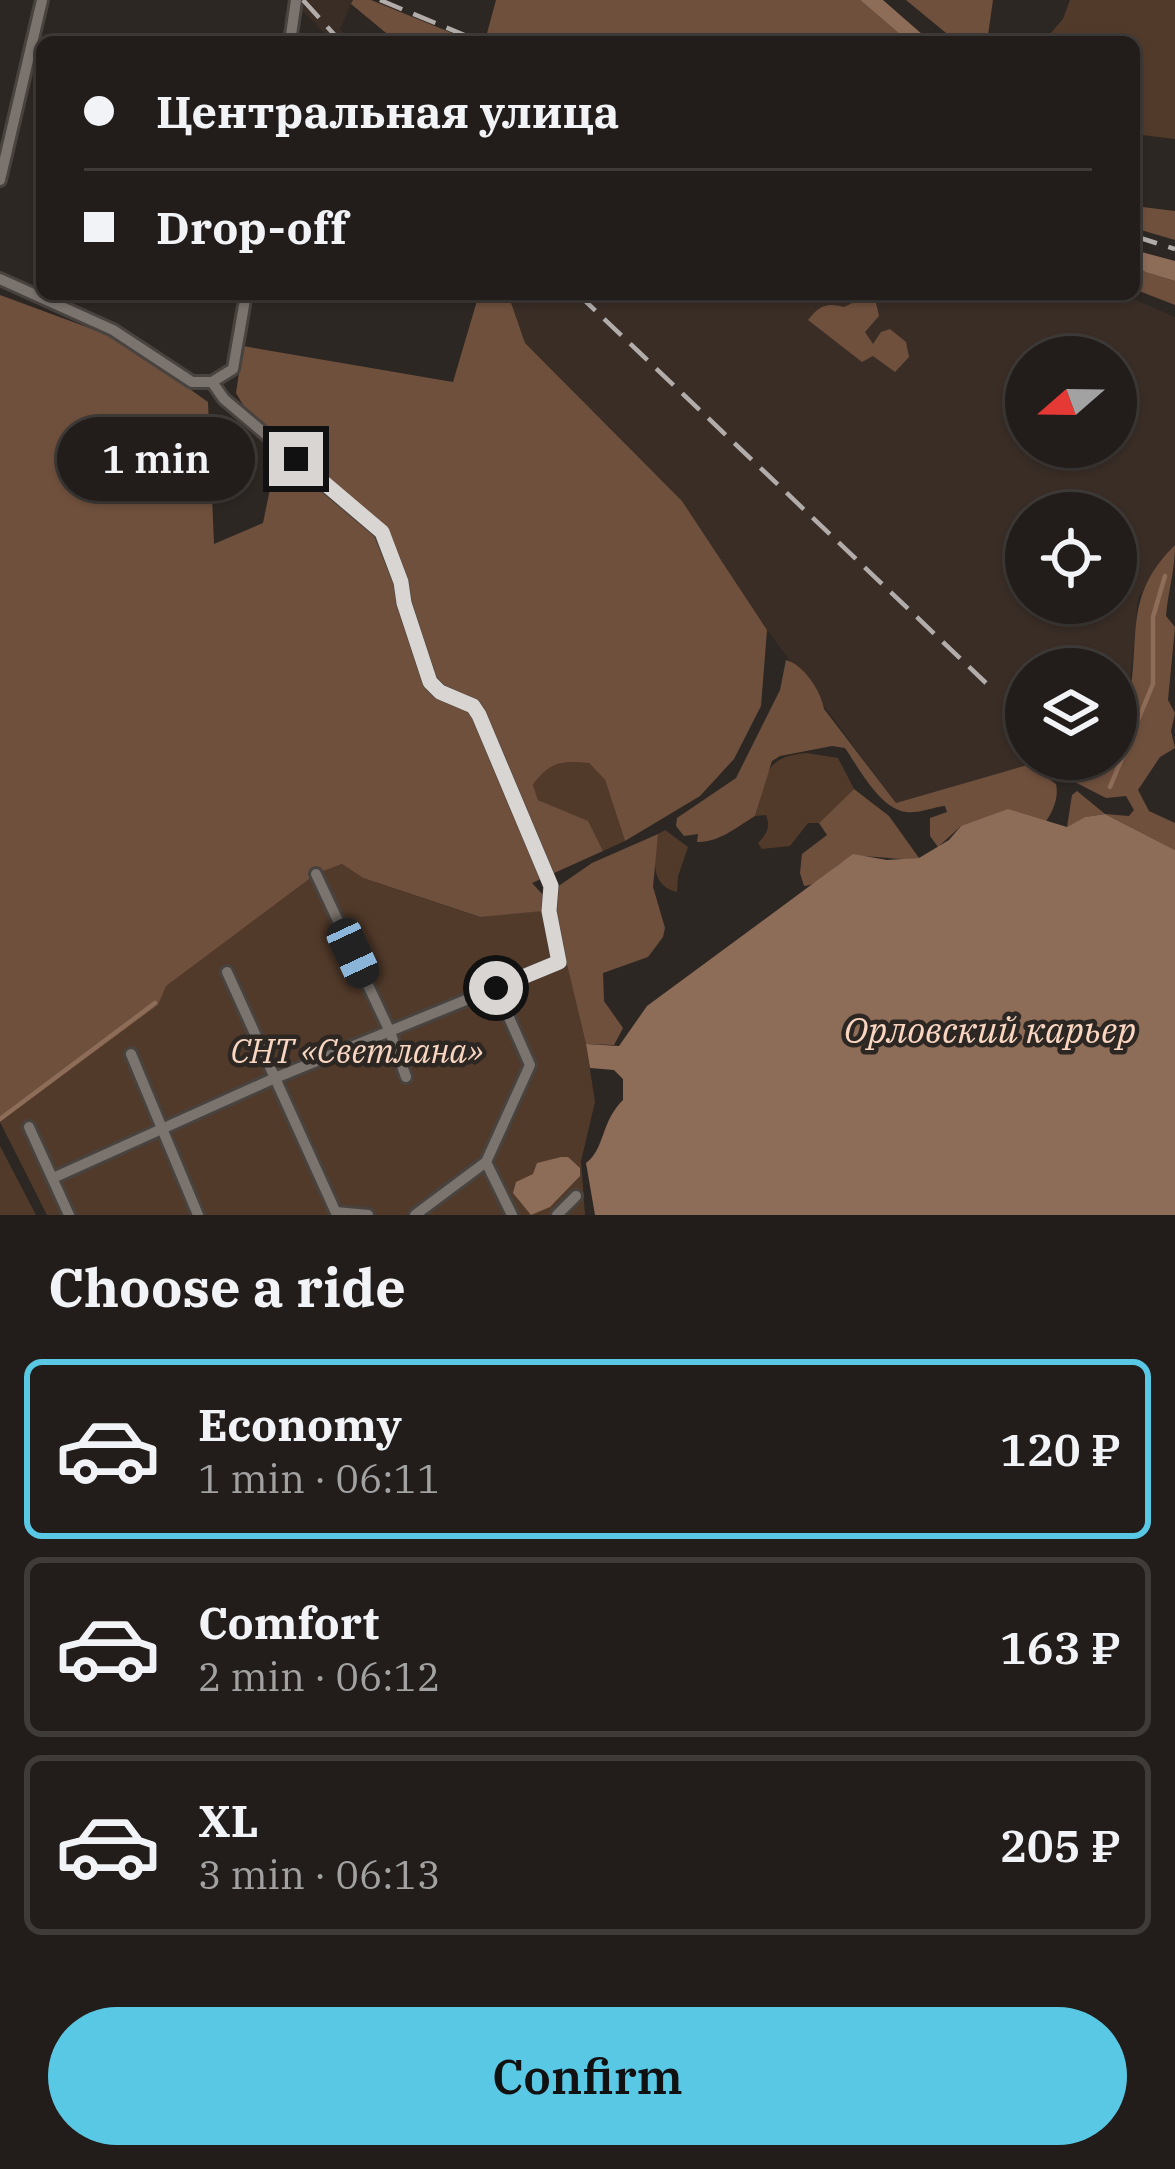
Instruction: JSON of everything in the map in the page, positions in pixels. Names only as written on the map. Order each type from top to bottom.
[{"type":"street","points":[[0,180],[42,0]]},
{"type":"street","points":[[291,36],[296,0]]},
{"type":"street","points":[[0,279],[36,295]]},
{"type":"street","points":[[47,300],[113,330],[192,382],[212,382],[232,369],[245,300]]},
{"type":"street","points":[[52,1178],[275,1078],[559,962],[549,911],[551,886],[479,715],[473,706],[440,692],[430,682],[382,532],[224,399],[212,382]]},
{"type":"street","points":[[316,874],[390,1032],[406,1077]]},
{"type":"street","points":[[227,972],[336,1214],[368,1215]]},
{"type":"street","points":[[415,1215],[486,1162],[530,1065],[496,988]]},
{"type":"street","points":[[131,1054],[198,1215]]},
{"type":"street","points":[[29,1127],[69,1215]]},
{"type":"street","points":[[486,1162],[512,1215]]},
{"type":"street","points":[[557,1215],[576,1196]]},
{"type":"shaded area","points":[[292,0],[353,0],[340,29],[346,36],[327,36]]},
{"type":"shaded area","points":[[371,0],[459,36],[390,36],[351,4]]},
{"type":"shaded area","points":[[496,0],[860,0],[902,36],[486,36]]},
{"type":"shaded area","points":[[906,0],[993,0],[988,36],[950,36]]},
{"type":"shaded area","points":[[1140,207],[1175,211],[1175,240],[1140,230]]},
{"type":"shaded area","points":[[1140,267],[1175,281],[1175,305],[1140,291]]},
{"type":"shaded area","points":[[0,295],[119,339],[208,402],[214,544],[263,523],[276,460],[236,393],[243,346],[453,382],[477,300],[510,300],[525,343],[682,501],[767,630],[761,706],[734,759],[700,796],[625,841],[605,780],[589,763],[557,764],[533,785],[538,800],[588,821],[603,851],[532,883],[544,896],[592,863],[658,834],[653,887],[665,928],[648,957],[603,973],[604,1001],[623,1028],[614,1045],[586,1044],[554,910],[480,917],[363,878],[342,864],[316,874],[166,986],[158,1005],[0,1122]]},
{"type":"shaded area","points":[[510,300],[1136,300],[1175,317],[1175,545],[1138,598],[1137,609],[1137,492],[1005,492],[1005,624],[1136,624],[1133,648],[1005,648],[1005,771],[896,803],[741,595],[682,501],[525,343]]},
{"type":"shaded area","points":[[859,300],[876,303],[879,316],[865,332],[873,344],[881,332],[890,329],[906,342],[909,357],[895,372],[873,356],[862,362],[808,320],[823,306],[844,307]]},
{"type":"shaded area","points":[[1175,545],[1166,616],[1175,627],[1168,700],[1175,713],[1171,731],[1175,748],[1160,757],[1138,790],[1149,811],[1175,823],[1175,850],[1105,814],[1129,816],[1134,810],[1126,796],[1106,798],[1071,780],[1137,780],[1137,616],[1147,583]]},
{"type":"shaded area","points":[[786,660],[811,680],[824,709],[896,803],[1005,771],[1005,780],[1050,780],[1057,789],[1055,804],[1045,823],[961,826],[938,847],[930,836],[930,818],[947,812],[945,806],[911,812],[896,809],[871,786],[845,748],[832,746],[772,761],[755,816],[734,829],[705,842],[697,842],[698,834],[684,836],[676,826],[677,818],[736,778],[780,690]]},
{"type":"shaded area","points":[[854,789],[889,816],[919,858],[852,858],[804,886],[802,854],[827,835],[819,823]]},
{"type":"shaded area","points":[[1077,791],[1105,814],[1067,827],[1072,795]]},
{"type":"green space","points":[[1070,0],[1175,0],[1175,139],[1140,135],[1140,36],[1048,36],[1063,19]]},
{"type":"green space","points":[[806,753],[838,758],[854,789],[819,823],[808,823],[790,846],[762,849],[758,843],[767,830],[766,815],[755,816],[768,771],[781,759]]},
{"type":"green space","points":[[564,760],[589,763],[605,780],[625,841],[603,851],[588,822],[538,800],[533,785],[544,769]]},
{"type":"green space","points":[[665,830],[688,847],[677,892],[661,883],[655,869],[658,834]]},
{"type":"green space","name":"СНТ «Светлана»","points":[[342,864],[363,878],[479,917],[554,909],[595,1102],[581,1161],[585,1215],[47,1215],[0,1122],[158,1005],[165,986],[316,874]]},
{"type":"green space","points":[[0,1146],[36,1215],[0,1215]]},
{"type":"water","points":[[860,0],[883,0],[924,36],[902,36]]},
{"type":"water","points":[[1140,252],[1175,261],[1175,281],[1140,267]]},
{"type":"water","name":"Орловский карьер","points":[[1008,809],[1067,827],[1085,817],[1105,814],[1175,850],[1175,1215],[595,1215],[586,1163],[623,1100],[623,1079],[614,1070],[590,1068],[586,1044],[619,1046],[647,1006],[853,854],[887,860],[919,858],[949,840],[961,826]]},
{"type":"water","points":[[561,1157],[580,1168],[580,1176],[550,1207],[531,1215],[513,1193],[516,1182],[533,1174],[537,1163]]},
{"type":"waterway","points":[[1110,787],[1153,684],[1153,617],[1165,576]]},
{"type":"waterway","points":[[0,1119],[155,1003]]},
{"type":"railway","points":[[303,0],[336,36]]},
{"type":"railway","points":[[380,0],[467,36]]},
{"type":"railway","points":[[1140,238],[1175,249]]},
{"type":"railway","points":[[584,300],[986,683]]},
{"type":"route","points":[[296,459],[382,532],[430,682],[440,692],[473,706],[479,715],[533,838],[551,886],[549,911],[559,962],[496,988]]}]
